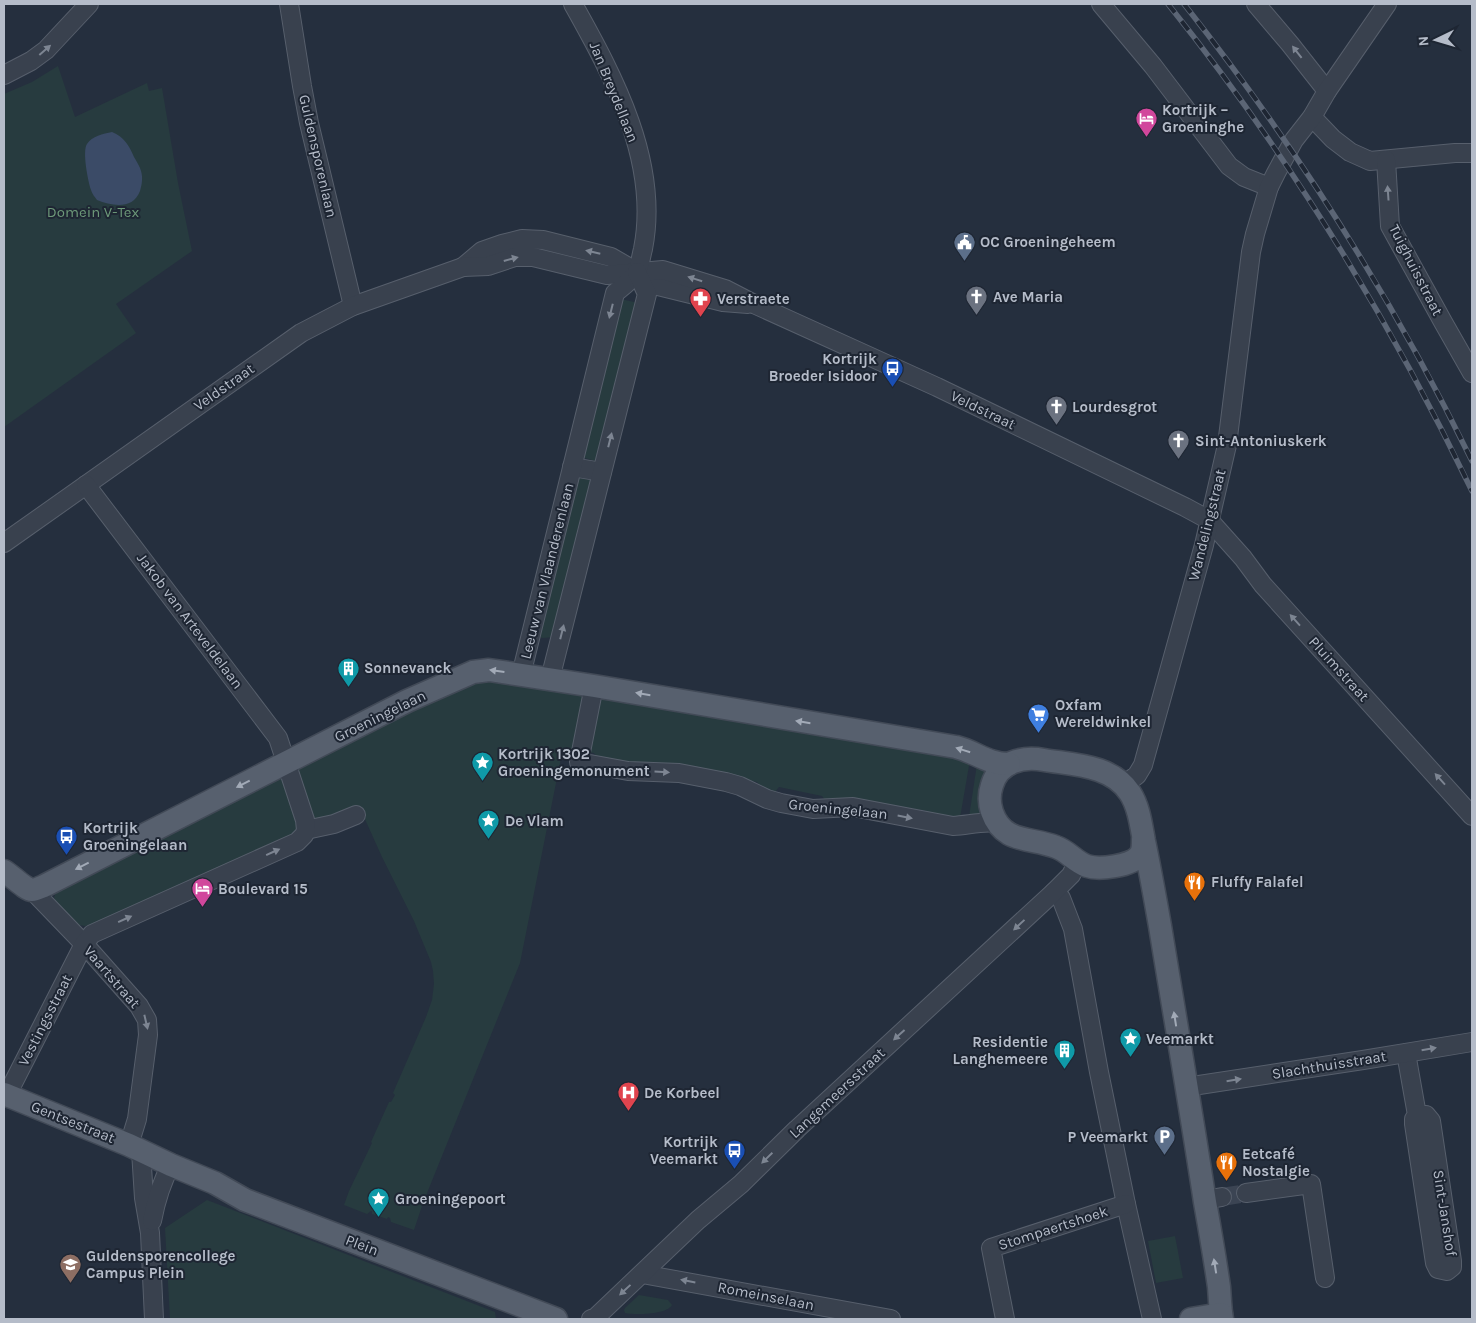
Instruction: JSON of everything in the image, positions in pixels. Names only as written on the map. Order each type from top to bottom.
[{"type":"main road","name":"Groeningelaan","points":[[32,890],[44,886],[407,700],[473,672],[489,670],[956,747],[991,762],[1009,764],[1020,759],[1036,758],[1094,769],[1110,774],[1121,782]]},
{"type":"main road","points":[[1009,764],[994,778],[990,794],[991,809],[997,824],[1016,838],[1058,847],[1087,866],[1100,868],[1130,863],[1140,856],[1143,848],[1143,839]]},
{"type":"main road","points":[[1121,782],[1134,801],[1140,820],[1152,879],[1186,1088],[1213,1198],[1221,1317],[1191,1319]]},
{"type":"main road","name":"Vaartstraat","points":[[4,871],[32,890]]},
{"type":"main road","name":"Gentsestraat","points":[[5,1095],[135,1148]]},
{"type":"main road","name":"Plein","points":[[135,1148],[215,1183],[245,1200],[556,1319]]},
{"type":"street","points":[[4,75],[46,50],[89,4]]},
{"type":"street","name":"Guldensporenlaan","points":[[289,4],[302,86],[353,306]]},
{"type":"street","name":"Jan Breydellaan","points":[[573,4],[610,76],[625,111],[644,176],[647,219],[646,237],[637,272]]},
{"type":"street","points":[[1100,4],[1153,66],[1229,166],[1244,177],[1269,187]]},
{"type":"street","points":[[1256,4],[1327,91]]},
{"type":"street","name":"Wandelingstraat","points":[[1121,782],[1137,775],[1143,765],[1204,544],[1226,445],[1251,252],[1269,187],[1294,140],[1387,4]]},
{"type":"street","points":[[1312,116],[1333,139],[1350,152],[1370,161],[1454,152],[1472,153]]},
{"type":"street","name":"Tuighuisstraat","points":[[1386,160],[1390,226],[1472,373]]},
{"type":"street","name":"Veldstraat","points":[[4,543],[301,333],[353,306],[463,267],[488,266],[515,257],[532,257],[607,276],[663,270],[725,288],[756,305],[936,387],[1209,520]]},
{"type":"street","name":"Leeuw van Vlaanderenlaan","points":[[521,675],[616,294],[637,272],[648,294],[550,679]]},
{"type":"street","name":"Leeuw van Vlaanderenlaan","points":[[572,467],[602,472]]},
{"type":"street","name":"Jakob van Arteveldelaan","points":[[86,485],[278,738],[286,762]]},
{"type":"street","name":"Pluimstraat","points":[[1209,520],[1243,558],[1263,585],[1472,816]]},
{"type":"street","name":"Groeningelaan","points":[[594,686],[579,762],[623,770],[679,774],[726,782],[740,786],[767,799],[813,809],[853,807],[954,826],[982,822],[997,824]]},
{"type":"street","points":[[84,944],[92,934],[297,842],[304,835],[306,825],[286,762]]},
{"type":"street","points":[[306,830],[334,824],[356,815]]},
{"type":"street","name":"Langemeersstraat","points":[[591,1319],[595,1318],[698,1220],[741,1184],[797,1129],[1054,892],[1071,875],[1078,861]]},
{"type":"street","name":"Vaartstraat","points":[[32,890],[84,944],[139,1006],[147,1020],[148,1035],[136,1119],[135,1148]]},
{"type":"street","points":[[1054,892],[1061,898],[1073,929],[1099,1072],[1152,1319]]},
{"type":"street","name":"Vestingsstraat","points":[[5,1095],[84,944]]},
{"type":"street","name":"Slachthuisstraat","points":[[1186,1088],[1472,1042]]},
{"type":"street","name":"Sint-Janshof","points":[[1406,1053],[1417,1115],[1414,1119],[1414,1124],[1435,1263],[1440,1270],[1447,1271],[1452,1267],[1452,1261],[1431,1121],[1426,1115],[1417,1115]]},
{"type":"street","points":[[135,1148],[150,1234],[154,1319]]},
{"type":"street","points":[[150,1234],[157,1195],[171,1165]]},
{"type":"street","points":[[1246,1193],[1311,1184],[1325,1278]]},
{"type":"street","name":"Stompaertshoek","points":[[1005,1319],[991,1248],[1126,1204]]},
{"type":"street","name":"Romeinselaan","points":[[642,1274],[890,1319]]},
{"type":"green space","name":"Domein V-Tex","points":[[58,66],[75,117],[147,83],[149,91],[162,88],[192,251],[116,304],[136,333],[4,427],[4,94],[32,82]]},
{"type":"green space","points":[[621,299],[638,303],[600,458],[595,461],[582,457]]},
{"type":"green space","points":[[575,479],[591,480],[556,637],[542,638],[539,636]]},
{"type":"green space","points":[[484,678],[970,760],[960,818],[932,817],[927,811],[903,807],[897,808],[825,800],[822,796],[779,787],[774,793],[763,790],[757,782],[629,765],[597,757],[594,753],[571,750],[568,753],[562,753],[520,963],[423,1203],[414,1230],[391,1222],[388,1217],[387,1219],[372,1214],[372,1211],[367,1214],[344,1205],[389,1102],[391,1102],[395,1095],[393,1093],[432,1000],[434,984],[431,962],[414,921],[359,806],[91,925],[79,925],[56,904],[54,897],[57,891],[411,706]]},
{"type":"green space","points":[[977,764],[985,768],[986,772],[979,802],[980,814],[969,817]]},
{"type":"green space","points":[[207,1200],[495,1312],[496,1319],[170,1319],[165,1228]]},
{"type":"green space","points":[[1175,1236],[1183,1278],[1156,1283],[1148,1241]]},
{"type":"green space","points":[[639,1295],[668,1300],[672,1305],[664,1311],[643,1314],[625,1313],[625,1308]]},
{"type":"water","points":[[112,132],[120,136],[128,145],[142,176],[141,188],[137,197],[122,205],[109,204],[97,200],[91,191],[86,166],[85,153],[89,141],[95,137]]},
{"type":"tunnel","points":[[1222,1197],[1246,1193]]},
{"type":"railway","points":[[1168,4],[1254,119],[1334,239],[1406,363],[1472,491]]},
{"type":"railway","points":[[1184,4],[1304,168],[1340,225],[1409,341],[1472,461]]},
{"type":"place","name":"Kortrijk – Groeninghe","points":[[1146,138]]},
{"type":"place","name":"OC Groeningeheem","points":[[964,261]]},
{"type":"place","name":"Ave Maria","points":[[977,316]]},
{"type":"place","name":"Verstraete","points":[[701,318]]},
{"type":"place","name":"Kortrijk Broeder Isidoor","points":[[893,387]]},
{"type":"place","name":"Lourdesgrot","points":[[1056,426]]},
{"type":"place","name":"Sint-Antoniuskerk","points":[[1179,460]]},
{"type":"place","name":"Sonnevanck","points":[[348,687]]},
{"type":"place","name":"Oxfam Wereldwinkel","points":[[1039,733]]},
{"type":"place","name":"Kortrijk 1302 Groeningemonument","points":[[482,782]]},
{"type":"place","name":"De Vlam","points":[[489,840]]},
{"type":"place","name":"Kortrijk Groeningelaan","points":[[67,856]]},
{"type":"place","name":"Fluffy Falafel","points":[[1195,901]]},
{"type":"place","name":"Boulevard 15","points":[[202,908]]},
{"type":"place","name":"Veemarkt","points":[[1130,1058]]},
{"type":"place","name":"Residentie Langhemeere","points":[[1064,1070]]},
{"type":"place","name":"De Korbeel","points":[[628,1112]]},
{"type":"place","name":"P Veemarkt","points":[[1164,1156]]},
{"type":"place","name":"Kortrijk Veemarkt","points":[[734,1170]]},
{"type":"place","name":"Eetcafé Nostalgie","points":[[1226,1182]]},
{"type":"place","name":"Groeningepoort","points":[[379,1218]]},
{"type":"place","name":"Guldensporencollege Campus Plein","points":[[70,1284]]}]
